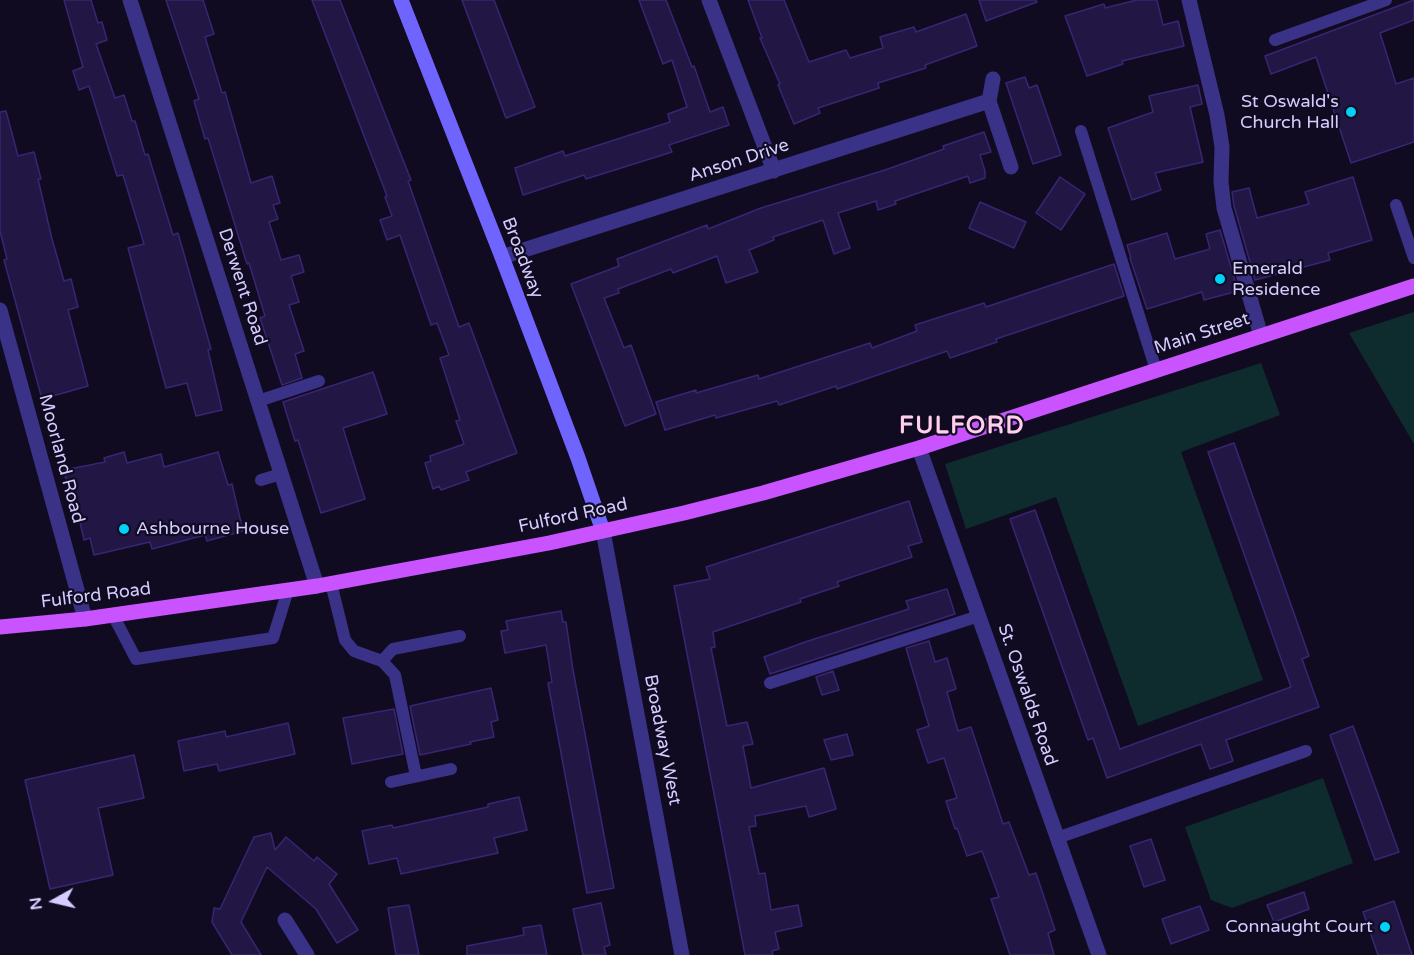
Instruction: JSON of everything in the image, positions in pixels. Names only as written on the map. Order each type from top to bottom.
[{"type":"main road","name":"Main Street","points":[[1139,375],[1414,286]]},
{"type":"main road","name":"Fulford Road","points":[[0,627],[85,619],[288,590],[603,531],[763,493],[919,448],[1139,375]]},
{"type":"street","name":"Derwent Road","points":[[130,0],[281,474],[324,584]]},
{"type":"street","name":"Broadway","points":[[401,0],[502,257],[603,531]]},
{"type":"street","points":[[709,0],[774,171]]},
{"type":"street","points":[[1189,0],[1217,115],[1222,147],[1221,182],[1224,208],[1261,336]]},
{"type":"street","points":[[993,79],[989,101],[1011,167]]},
{"type":"street","name":"Anson Drive","points":[[502,257],[989,101]]},
{"type":"street","name":"Moorland Road","points":[[0,310],[85,619]]},
{"type":"street","name":"St. Oswalds Road","points":[[919,448],[1099,955]]},
{"type":"street","name":"Broadway West","points":[[603,531],[682,955]]},
{"type":"street","points":[[285,920],[307,955]]},
{"type":"lane","points":[[1275,40],[1386,0]]},
{"type":"lane","points":[[1081,131],[1156,370]]},
{"type":"lane","points":[[1396,205],[1414,258]]},
{"type":"lane","points":[[258,401],[319,381]]},
{"type":"lane","points":[[261,480],[281,474]]},
{"type":"lane","points":[[324,584],[345,640],[354,651],[382,661],[395,675],[416,777]]},
{"type":"lane","points":[[113,615],[136,659],[273,638],[288,590]]},
{"type":"lane","points":[[770,683],[979,616]]},
{"type":"lane","points":[[382,661],[393,649],[460,636]]},
{"type":"lane","points":[[1057,838],[1306,751]]},
{"type":"lane","points":[[392,782],[452,769]]},
{"type":"green space","points":[[1414,312],[1414,444],[1349,333]]},
{"type":"green space","points":[[1261,363],[1280,415],[1181,452],[1263,680],[1138,726],[1056,497],[966,529],[945,464]]},
{"type":"green space","points":[[1323,778],[1353,863],[1232,908],[1211,900],[1185,827]]},
{"type":"building","points":[[64,0],[91,0],[98,23],[102,22],[107,40],[96,44],[115,98],[124,95],[145,155],[148,154],[173,235],[178,233],[211,349],[208,350],[222,410],[196,416],[187,383],[166,388],[128,248],[144,244],[123,175],[117,176],[89,86],[79,90],[73,71],[83,67]]},
{"type":"building","points":[[166,0],[203,0],[214,34],[205,37],[222,93],[225,92],[251,183],[272,176],[280,203],[273,205],[278,219],[269,222],[281,260],[299,255],[304,272],[291,276],[299,302],[289,305],[304,351],[295,354],[302,378],[282,385],[260,318],[265,316],[208,138],[205,139],[194,101],[199,99]]},
{"type":"building","points":[[312,0],[340,0],[411,180],[408,181],[459,327],[469,323],[517,453],[466,472],[469,480],[441,490],[439,486],[433,489],[425,463],[431,461],[430,456],[464,444],[456,421],[460,420],[440,358],[449,355],[437,323],[431,325],[400,235],[387,240],[380,220],[392,216],[385,197],[387,196]]},
{"type":"building","points":[[462,0],[494,0],[535,107],[506,118]]},
{"type":"building","points":[[639,0],[666,0],[692,67],[694,66],[710,112],[723,107],[729,125],[669,145],[672,152],[586,179],[584,175],[523,195],[515,168],[563,151],[565,156],[670,122],[668,114],[687,107],[672,60],[663,64]]},
{"type":"building","points":[[748,0],[784,0],[809,62],[846,50],[850,58],[883,48],[880,37],[914,27],[916,32],[966,14],[977,46],[925,65],[926,68],[878,83],[879,88],[818,108],[820,113],[794,124],[760,38],[762,38]]},
{"type":"building","points":[[979,0],[1036,0],[1037,2],[986,21]]},
{"type":"building","points":[[1137,0],[1157,0],[1163,25],[1178,21],[1184,46],[1122,61],[1123,64],[1087,76],[1065,16],[1104,4],[1105,8]]},
{"type":"building","points":[[1414,0],[1414,20],[1380,33],[1396,84],[1414,78],[1414,142],[1351,163],[1316,57],[1271,74],[1265,56]]},
{"type":"building","points":[[1025,77],[1029,88],[1037,85],[1061,155],[1033,164],[1006,83]]},
{"type":"building","points":[[1198,85],[1202,104],[1190,107],[1203,162],[1155,173],[1161,190],[1132,200],[1108,128],[1153,112],[1149,96]]},
{"type":"building","points":[[6,111],[18,156],[34,152],[52,239],[64,281],[71,279],[78,307],[68,310],[88,386],[42,399],[4,260],[7,259],[0,231],[0,112]]},
{"type":"building","points":[[984,132],[991,152],[980,155],[985,178],[970,183],[968,176],[895,201],[896,204],[878,210],[876,201],[838,213],[850,248],[834,254],[823,220],[773,237],[774,240],[749,250],[758,272],[726,283],[717,256],[673,273],[671,269],[618,289],[619,293],[604,298],[624,348],[631,345],[656,414],[625,426],[571,284],[619,266],[617,259],[707,225],[708,229],[761,208],[885,170]]},
{"type":"building","points":[[1060,177],[1085,194],[1061,230],[1036,213]]},
{"type":"building","points":[[1353,177],[1372,240],[1328,253],[1330,260],[1255,280],[1232,192],[1249,188],[1257,218],[1309,204],[1305,192]]},
{"type":"building","points":[[980,202],[1026,222],[1014,248],[969,228]]},
{"type":"building","points":[[1220,230],[1238,291],[1204,300],[1202,292],[1147,309],[1127,245],[1167,233],[1175,259],[1210,249],[1206,234]]},
{"type":"building","points":[[1114,264],[1124,296],[996,339],[997,342],[950,358],[947,351],[837,389],[836,386],[779,405],[777,401],[716,418],[715,415],[665,430],[656,402],[758,375],[759,379],[870,343],[872,348],[917,331],[915,325],[984,303],[986,307]]},
{"type":"building","points":[[373,372],[387,414],[343,428],[365,499],[321,513],[298,440],[295,441],[283,402]]},
{"type":"building","points":[[1234,443],[1309,656],[1302,659],[1319,707],[1226,740],[1233,761],[1210,769],[1201,744],[1107,778],[1093,738],[1088,740],[1010,519],[1035,510],[1120,749],[1291,687],[1208,452]]},
{"type":"building","points":[[124,452],[127,463],[161,454],[164,467],[218,452],[228,485],[232,484],[243,531],[207,541],[205,535],[152,549],[150,542],[94,555],[90,538],[84,540],[74,496],[70,497],[64,470],[105,462],[104,458]]},
{"type":"building","points":[[909,501],[922,542],[908,546],[912,557],[837,582],[839,586],[800,599],[801,602],[713,632],[715,647],[711,648],[727,726],[747,722],[753,744],[743,746],[751,788],[824,768],[836,809],[809,817],[806,806],[755,816],[756,826],[749,827],[759,874],[765,873],[771,910],[798,905],[802,926],[775,932],[779,949],[772,951],[773,955],[745,955],[674,586],[710,579],[706,567]]},
{"type":"building","points":[[947,589],[955,614],[770,674],[764,657],[909,609],[906,601]]},
{"type":"building","points":[[561,611],[563,622],[566,622],[614,888],[587,893],[548,683],[552,682],[546,645],[505,653],[501,631],[508,630],[506,621]]},
{"type":"building","points":[[929,641],[935,662],[947,658],[956,689],[947,692],[958,731],[971,727],[1003,824],[1009,822],[1029,875],[1036,873],[1055,930],[1048,933],[1054,955],[1010,955],[991,899],[999,897],[982,851],[967,856],[957,828],[955,829],[946,801],[957,798],[944,758],[928,763],[917,730],[929,726],[906,648]]},
{"type":"building","points":[[833,671],[839,690],[822,695],[816,677]]},
{"type":"building","points":[[491,688],[498,720],[491,722],[494,737],[420,755],[410,706]]},
{"type":"building","points":[[394,709],[403,754],[352,764],[343,718]]},
{"type":"building","points":[[288,723],[295,754],[219,771],[217,764],[184,771],[178,741],[225,731],[226,737]]},
{"type":"building","points":[[1353,726],[1399,852],[1375,860],[1330,735]]},
{"type":"building","points":[[847,734],[853,755],[831,760],[824,740]]},
{"type":"building","points":[[134,755],[144,798],[98,808],[113,875],[50,889],[25,780]]},
{"type":"building","points":[[519,797],[527,830],[494,838],[498,853],[401,874],[397,858],[369,864],[362,831],[392,825],[393,828],[488,807],[488,804]]},
{"type":"building","points":[[271,833],[275,850],[286,837],[314,861],[317,857],[337,874],[329,884],[358,930],[337,943],[316,909],[267,867],[241,922],[261,955],[232,955],[212,922],[214,908],[220,909],[254,837]]},
{"type":"building","points":[[1151,839],[1165,880],[1144,887],[1130,846]]},
{"type":"building","points":[[1304,892],[1309,909],[1274,922],[1267,905]]},
{"type":"building","name":"Connaught Court","points":[[1394,901],[1412,955],[1378,955],[1363,912]]},
{"type":"building","points":[[601,903],[610,945],[604,947],[606,955],[583,955],[573,909]]},
{"type":"building","points":[[409,905],[419,955],[396,955],[388,908]]},
{"type":"building","points":[[1200,906],[1209,930],[1171,944],[1162,919]]},
{"type":"building","points":[[541,925],[547,955],[467,955],[467,946],[524,935],[523,928]]},
{"type":"place","name":"St Oswald's Church Hall","points":[[1351,112]]},
{"type":"place","name":"Emerald Residence","points":[[1220,279]]},
{"type":"place","name":"Ashbourne House","points":[[124,529]]},
{"type":"place","name":"Connaught Court","points":[[1385,927]]},
{"type":"district","name":"FULFORD","points":[[962,427]]}]
